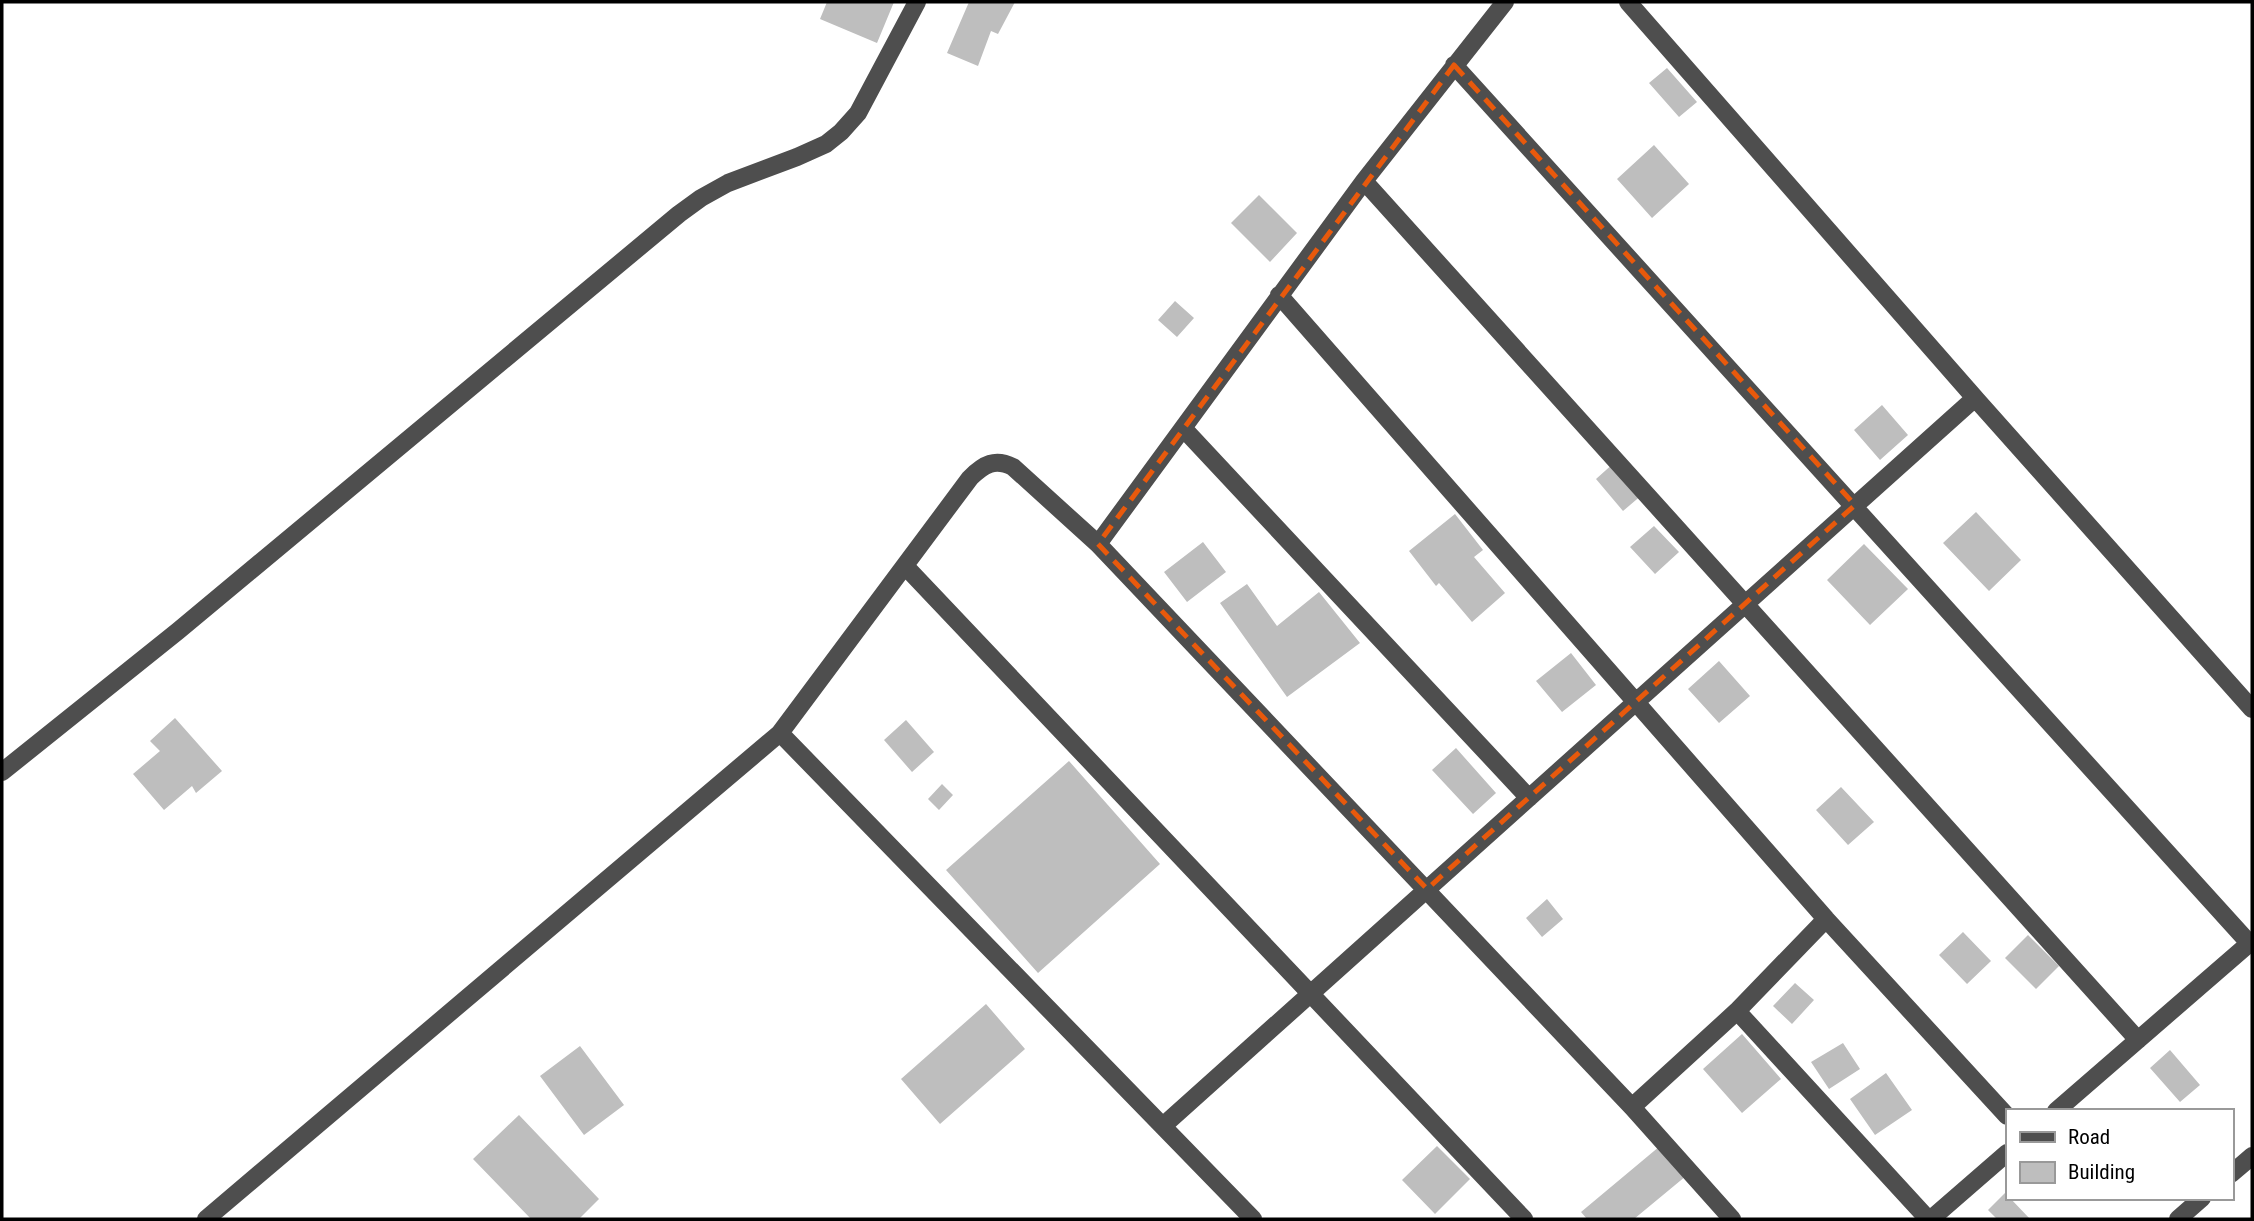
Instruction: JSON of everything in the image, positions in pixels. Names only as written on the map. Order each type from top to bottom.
[{"type":"street","points":[[2,772],[178,631],[678,214],[728,183],[826,144],[858,113],[918,2]]},
{"type":"street","points":[[1098,544],[1364,181],[1505,2]]},
{"type":"street","points":[[1628,2],[2252,709]]},
{"type":"street","points":[[1454,65],[2251,942],[2058,1109]]},
{"type":"street","points":[[1364,181],[2138,1040]]},
{"type":"street","points":[[1279,295],[1826,919],[2006,1115]]},
{"type":"street","points":[[1164,1125],[1975,398]]},
{"type":"street","points":[[1183,428],[1529,798]]},
{"type":"street","points":[[206,1219],[780,733],[970,478],[986,464],[997,461],[1013,467],[1098,544],[1632,1107],[1732,1219]]},
{"type":"street","points":[[906,567],[1524,1219]]},
{"type":"street","points":[[780,733],[1253,1219]]},
{"type":"street","points":[[1632,1107],[1737,1011],[1826,919]]},
{"type":"street","points":[[1737,1011],[1929,1219],[2006,1154]]},
{"type":"street","points":[[2233,1172],[2252,1156]]},
{"type":"street","points":[[2178,1219],[2200,1200]]},
{"type":"highlighted area","points":[[1454,65],[1855,505],[1427,889],[1098,544]]},
{"type":"building","points":[[827,2],[894,2],[877,43],[820,19]]},
{"type":"building","points":[[969,2],[1015,2],[998,34],[991,31],[978,66],[947,53]]},
{"type":"building","points":[[1667,68],[1697,102],[1679,117],[1649,83]]},
{"type":"building","points":[[1654,145],[1689,184],[1652,218],[1617,179]]},
{"type":"building","points":[[1259,195],[1297,233],[1270,262],[1231,223]]},
{"type":"building","points":[[1175,301],[1194,318],[1177,337],[1158,320]]},
{"type":"building","points":[[1882,405],[1908,435],[1880,460],[1854,430]]},
{"type":"building","points":[[1615,462],[1643,494],[1623,511],[1596,479]]},
{"type":"building","points":[[1976,512],[2021,560],[1989,591],[1943,543]]},
{"type":"building","points":[[1455,514],[1483,550],[1474,557],[1505,593],[1472,622],[1439,583],[1436,586],[1409,551]]},
{"type":"building","points":[[1654,526],[1679,552],[1655,574],[1630,547]]},
{"type":"building","points":[[1203,542],[1226,572],[1187,602],[1164,572]]},
{"type":"building","points":[[1864,544],[1908,589],[1870,625],[1827,580]]},
{"type":"building","points":[[1247,584],[1277,626],[1319,592],[1360,643],[1287,697],[1220,603]]},
{"type":"building","points":[[1571,653],[1596,685],[1562,712],[1536,681]]},
{"type":"building","points":[[1719,661],[1750,696],[1719,723],[1688,689]]},
{"type":"building","points":[[175,718],[222,771],[196,793],[192,786],[164,810],[133,774],[160,751],[150,741]]},
{"type":"building","points":[[906,720],[934,752],[912,772],[884,740]]},
{"type":"building","points":[[1456,748],[1496,793],[1473,814],[1432,770]]},
{"type":"building","points":[[1069,761],[1160,864],[1038,973],[946,870]]},
{"type":"building","points":[[942,784],[953,795],[939,810],[928,799]]},
{"type":"building","points":[[1841,787],[1874,822],[1848,845],[1816,810]]},
{"type":"building","points":[[1547,899],[1563,919],[1542,937],[1526,918]]},
{"type":"building","points":[[1963,932],[1991,961],[1967,984],[1939,955]]},
{"type":"building","points":[[2028,935],[2059,966],[2036,989],[2005,958]]},
{"type":"building","points":[[1795,983],[1814,1000],[1792,1024],[1773,1006]]},
{"type":"building","points":[[986,1004],[1025,1049],[940,1124],[901,1079]]},
{"type":"building","points":[[1742,1034],[1781,1079],[1742,1113],[1703,1069]]},
{"type":"building","points":[[1843,1043],[1860,1069],[1829,1089],[1811,1062]]},
{"type":"building","points":[[580,1046],[624,1105],[584,1135],[540,1076]]},
{"type":"building","points":[[2170,1050],[2200,1085],[2180,1102],[2150,1068]]},
{"type":"building","points":[[1886,1073],[1912,1110],[1875,1135],[1850,1099]]},
{"type":"building","points":[[519,1115],[599,1199],[579,1219],[531,1219],[473,1159]]},
{"type":"building","points":[[1437,1146],[1470,1179],[1435,1214],[1402,1180]]},
{"type":"building","points":[[1660,1146],[1686,1176],[1634,1219],[1587,1219],[1581,1212]]},
{"type":"building","points":[[2005,1193],[2006,1200],[2012,1200],[2030,1219],[1997,1219],[1988,1210]]}]
